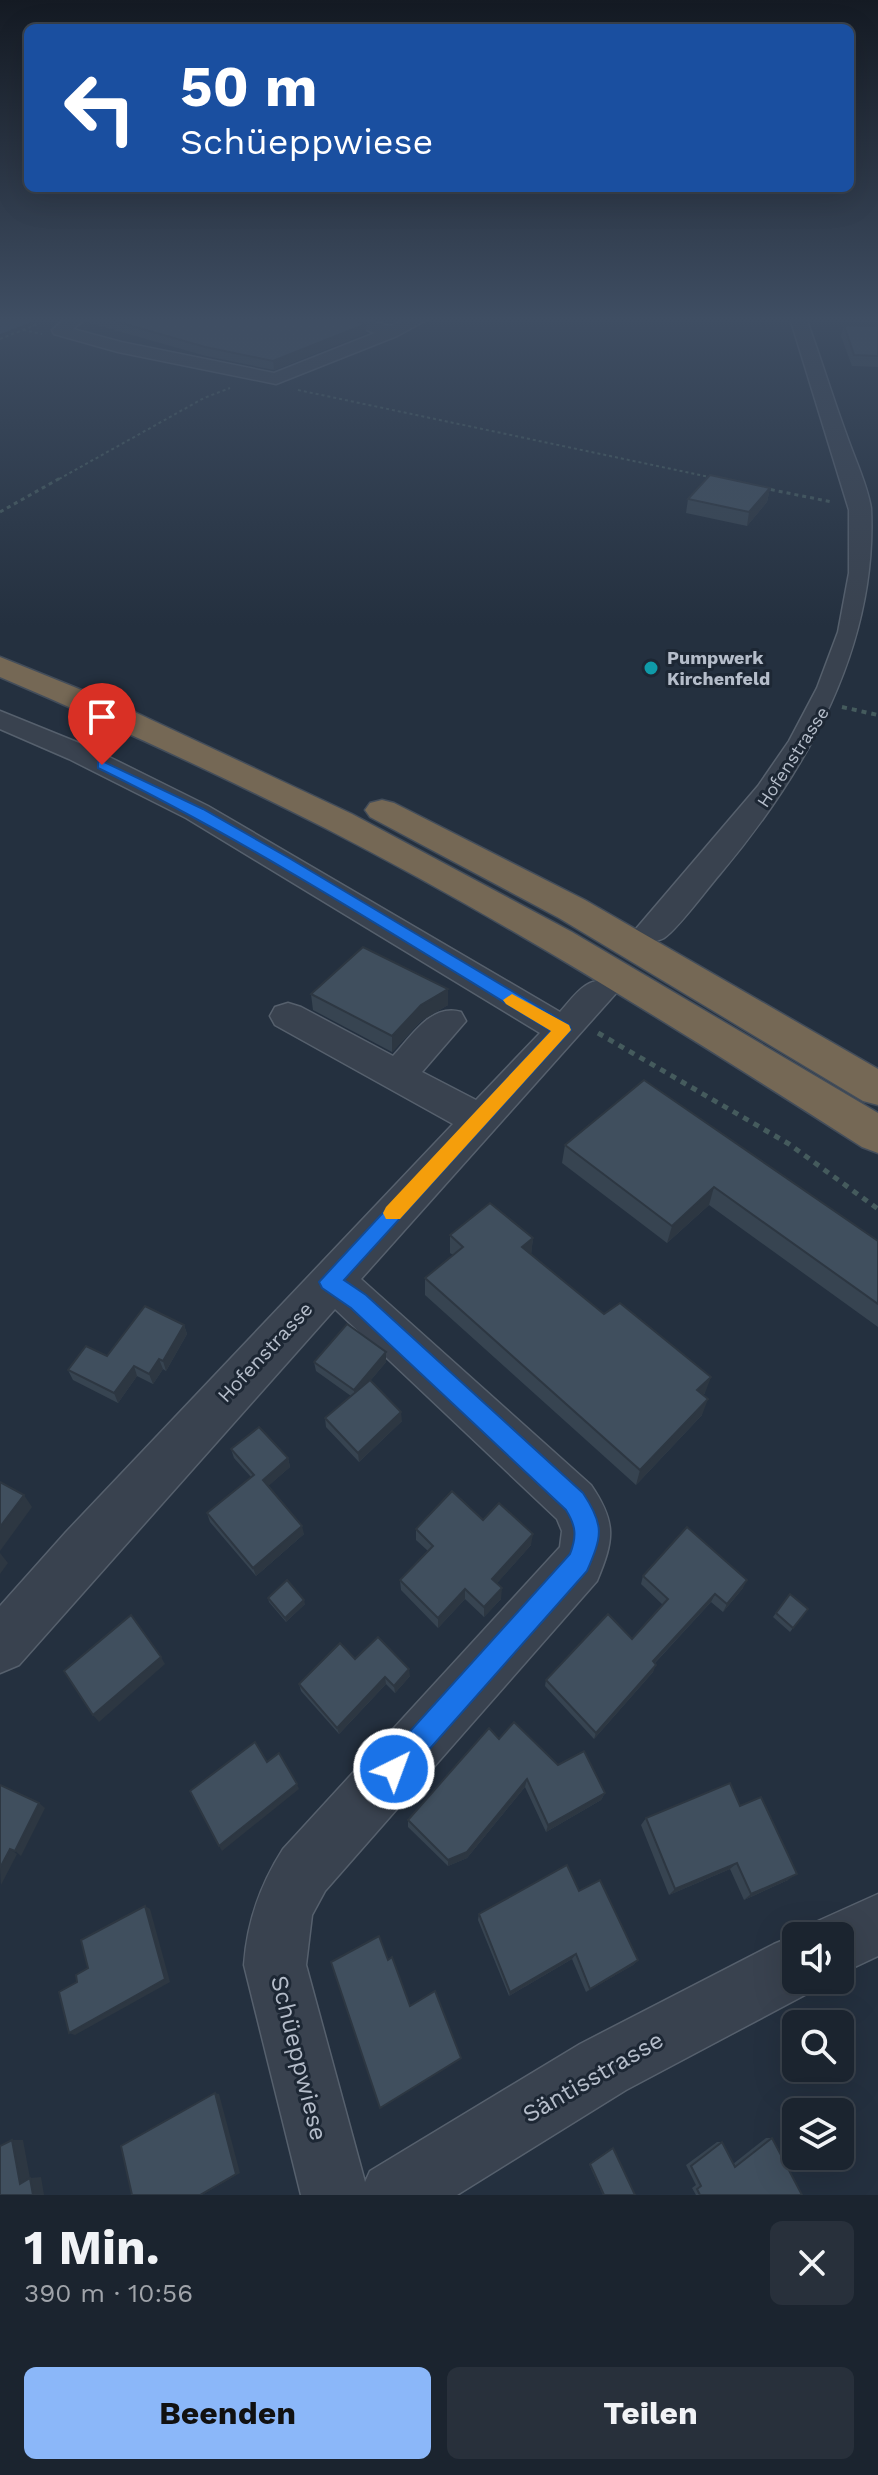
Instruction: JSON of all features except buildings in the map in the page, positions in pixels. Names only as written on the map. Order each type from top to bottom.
[{"type":"highway","points":[[0,640],[201,724],[404,821],[675,967],[878,1089]]},
{"type":"highway","points":[[0,666],[231,767],[419,863],[660,999],[878,1135]]},
{"type":"street","name":"Hofenstrasse","points":[[652,930],[753,817],[795,759],[829,703],[848,651],[864,628],[864,563],[859,507],[831,420]]},
{"type":"street","points":[[0,719],[79,753],[197,812],[568,1025]]},
{"type":"street","name":"Hofenstrasse","points":[[0,1646],[84,1550],[600,991]]},
{"type":"street","points":[[288,1016],[479,1120]]},
{"type":"street","points":[[397,1075],[448,1021]]},
{"type":"street","name":"Schüeppwiese","points":[[330,1282],[358,1301],[563,1491],[588,1522],[587,1542],[579,1563],[304,1870],[287,1895],[276,1929],[275,1965],[335,2195]]},
{"type":"street","points":[[854,1936],[878,1924]]},
{"type":"street","name":"Säntisstrasse","points":[[394,2195],[603,2067],[782,1973]]},
{"type":"path","points":[[0,512],[164,420]]},
{"type":"path","points":[[443,420],[722,479]]},
{"type":"path","points":[[752,485],[859,507]]},
{"type":"path","points":[[829,703],[878,715]]},
{"type":"path","points":[[568,1025],[789,1144],[878,1209]]},
{"type":"slow traffic","points":[[393,1213],[563,1030],[512,1000]]},
{"type":"place","name":"Pumpwerk Kirchenfeld","points":[[651,668]]},
{"type":"route","points":[[102,765],[197,812],[284,861],[563,1030],[330,1282],[358,1301],[574,1502],[588,1522],[587,1542],[579,1563],[394,1769]]}]
